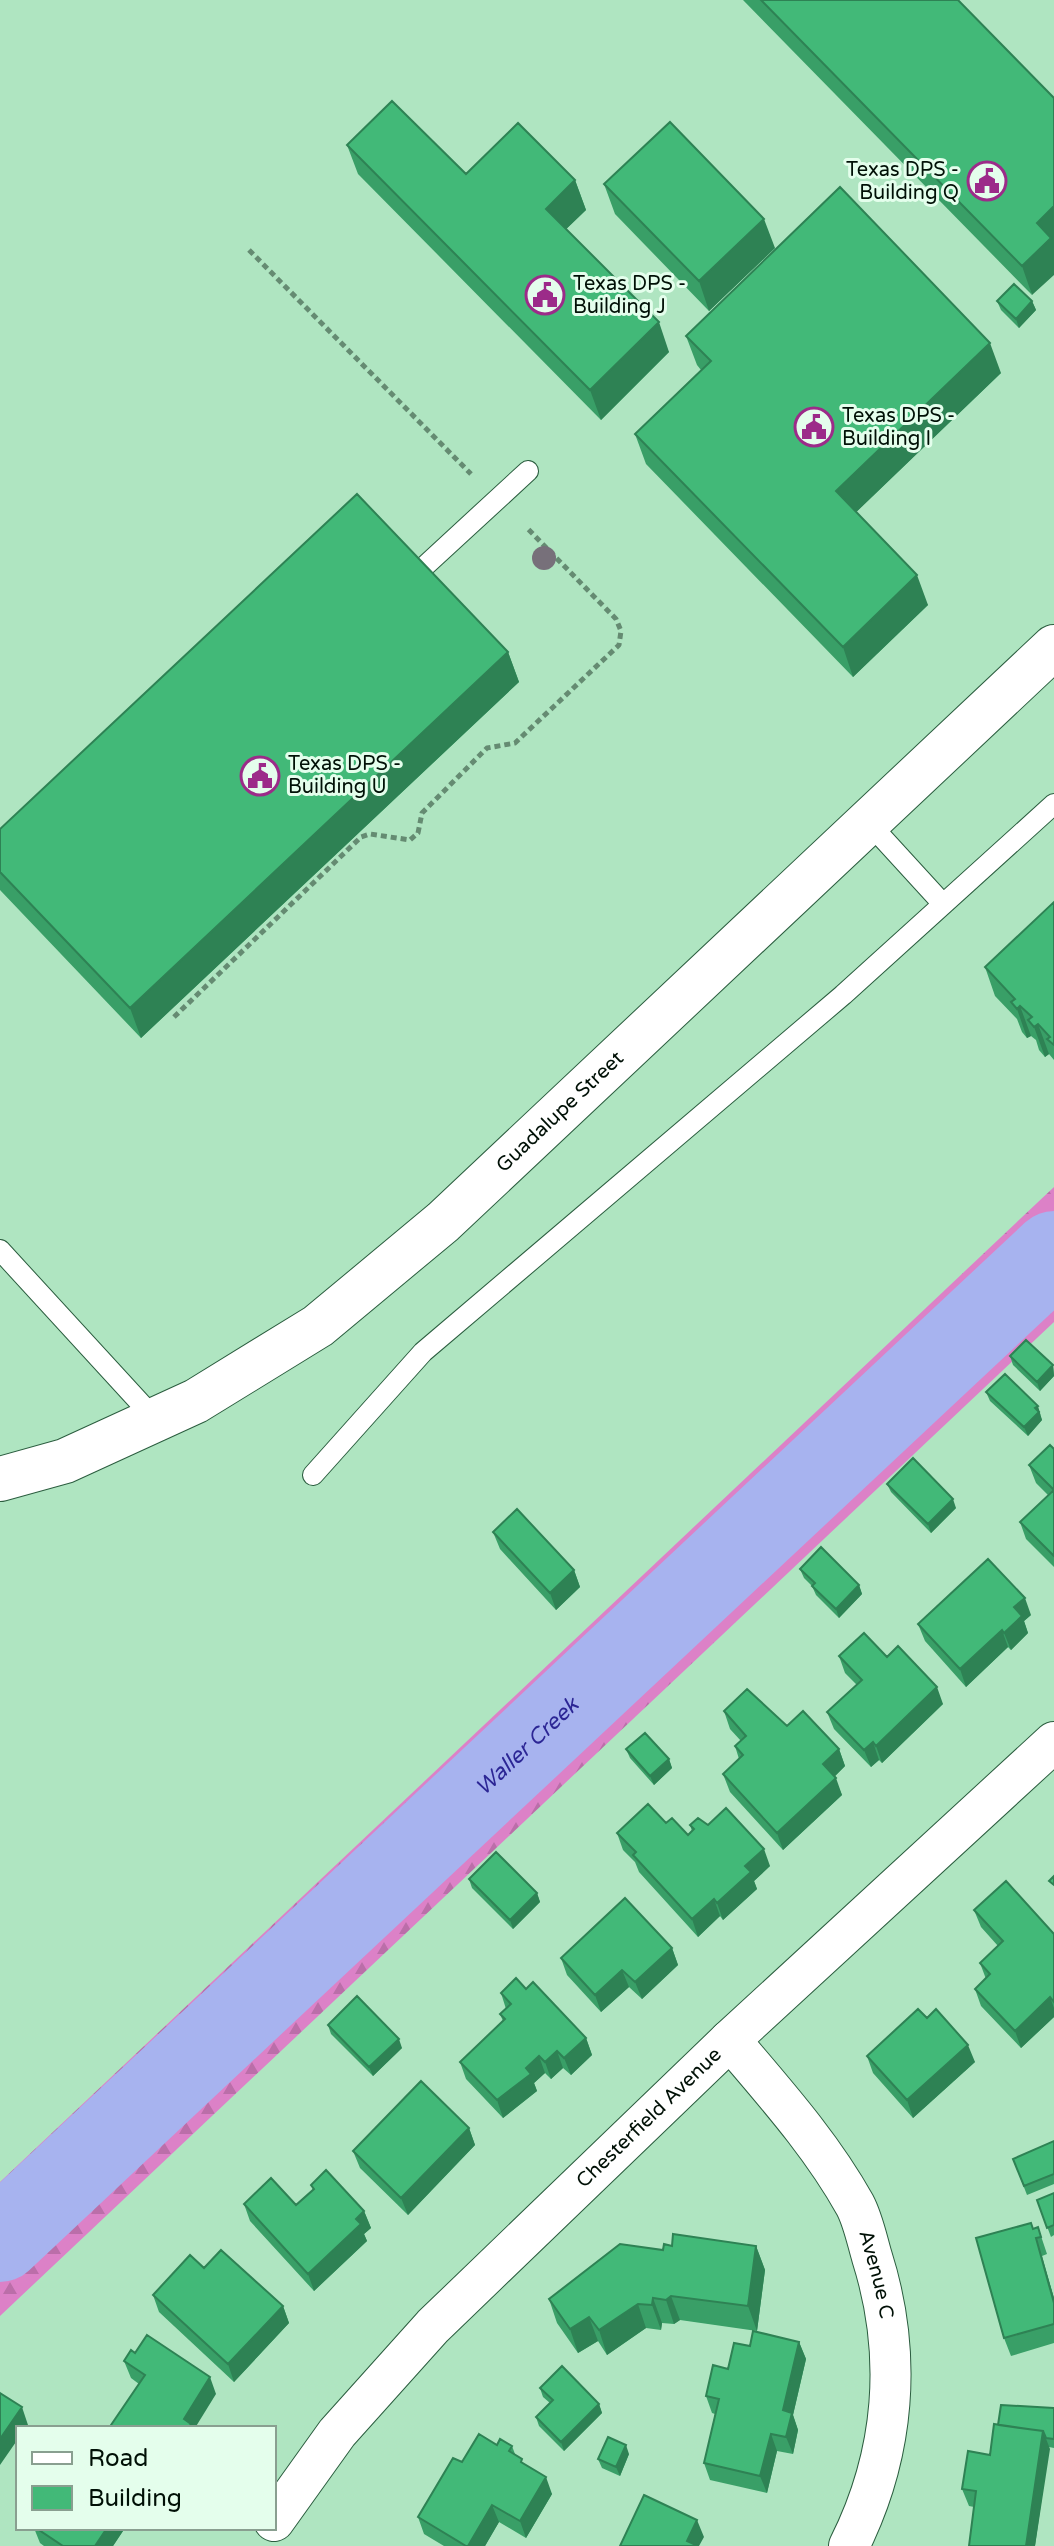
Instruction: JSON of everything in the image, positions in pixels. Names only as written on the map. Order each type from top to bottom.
[{"type":"street","name":"Guadalupe Street","points":[[0,1479],[65,1461],[196,1401],[318,1326],[443,1222],[1054,647]]},
{"type":"street","name":"Chesterfield Avenue","points":[[276,2518],[337,2433],[433,2326],[730,2040],[1054,1742]]},
{"type":"street","name":"Avenue C","points":[[730,2040],[809,2134],[856,2207],[884,2297],[892,2373],[885,2453],[849,2546]]},
{"type":"lane","points":[[426,565],[528,471]]},
{"type":"lane","points":[[313,1475],[423,1352],[843,995],[1054,804]]},
{"type":"lane","points":[[868,822],[943,904]]},
{"type":"lane","points":[[0,1250],[155,1419]]},
{"type":"path","points":[[249,250],[471,474]]},
{"type":"path","points":[[174,1017],[361,837],[370,834],[410,840],[418,833],[422,813],[487,748],[515,743],[619,645],[621,631],[616,619],[527,528]]},
{"type":"green space","points":[[1054,1187],[1054,1322],[0,2316],[0,2182]]},
{"type":"building","name":"Texas DPS - Building Q","points":[[761,0],[958,0],[1054,98],[1054,206],[1037,223],[1051,238],[1022,266]]},
{"type":"building","name":"Texas DPS - Building J","points":[[392,101],[466,174],[518,123],[575,180],[546,209],[659,322],[590,390],[347,145]]},
{"type":"building","points":[[670,122],[764,219],[699,281],[604,184]]},
{"type":"building","name":"Texas DPS - Building I","points":[[840,187],[990,343],[836,491],[917,575],[843,647],[635,434],[711,361],[686,336]]},
{"type":"building","points":[[1014,284],[1032,301],[1016,319],[997,301]]},
{"type":"building","name":"Texas DPS - Building U","points":[[357,494],[508,652],[130,1008],[0,872],[0,829]]},
{"type":"building","points":[[1054,902],[1054,1045],[1038,1024],[1034,1027],[1028,1020],[1032,1017],[1020,1006],[1017,1009],[1011,1002],[1015,999],[985,967]]},
{"type":"building","points":[[1026,1340],[1053,1365],[1037,1382],[1010,1356]]},
{"type":"building","points":[[1005,1374],[1038,1406],[1035,1408],[1039,1412],[1024,1427],[986,1392]]},
{"type":"building","points":[[1050,1445],[1054,1449],[1054,1490],[1029,1465]]},
{"type":"building","points":[[913,1458],[953,1499],[928,1524],[887,1484]]},
{"type":"building","points":[[1054,1490],[1054,1556],[1020,1522]]},
{"type":"building","points":[[517,1509],[574,1570],[550,1593],[493,1532]]},
{"type":"building","points":[[821,1547],[859,1585],[836,1609],[812,1586],[815,1583],[800,1569]]},
{"type":"building","points":[[988,1559],[1025,1598],[1014,1607],[1022,1616],[960,1669],[918,1624]]},
{"type":"building","points":[[864,1633],[887,1657],[898,1646],[937,1687],[876,1746],[873,1742],[864,1750],[827,1712],[862,1680],[839,1656]]},
{"type":"building","points":[[747,1689],[787,1726],[803,1711],[839,1749],[823,1764],[836,1778],[777,1833],[723,1774],[743,1755],[735,1746],[746,1736],[724,1711]]},
{"type":"building","points":[[645,1733],[669,1759],[650,1776],[626,1749]]},
{"type":"building","points":[[648,1804],[666,1823],[672,1818],[688,1835],[694,1829],[690,1825],[698,1818],[708,1825],[726,1808],[764,1849],[745,1866],[751,1872],[717,1903],[714,1899],[692,1919],[633,1855],[636,1852],[617,1833]]},
{"type":"building","points":[[496,1852],[537,1893],[510,1920],[469,1879]]},
{"type":"building","points":[[1006,1881],[1054,1934],[1054,2002],[1050,1997],[1015,2031],[975,1989],[990,1974],[980,1963],[1003,1941],[974,1910]]},
{"type":"building","points":[[625,1898],[672,1948],[635,1982],[622,1970],[595,1995],[561,1958]]},
{"type":"building","points":[[516,1978],[526,1989],[533,1982],[586,2038],[564,2058],[557,2051],[545,2062],[539,2056],[526,2068],[531,2074],[497,2100],[460,2062],[505,2019],[500,2014],[511,2004],[501,1993]]},
{"type":"building","points":[[357,1996],[399,2039],[369,2067],[328,2025]]},
{"type":"building","points":[[918,2009],[927,2018],[936,2009],[968,2045],[907,2100],[867,2056]]},
{"type":"building","points":[[421,2081],[469,2128],[401,2198],[353,2151]]},
{"type":"building","points":[[1054,2141],[1054,2174],[1024,2186],[1013,2159]]},
{"type":"building","points":[[326,2170],[364,2211],[356,2219],[361,2224],[308,2274],[244,2204],[271,2178],[296,2205],[314,2189],[311,2185]]},
{"type":"building","points":[[1054,2193],[1054,2225],[1047,2228],[1037,2200]]},
{"type":"building","points":[[1031,2223],[1033,2229],[1038,2227],[1041,2237],[1036,2238],[1054,2303],[1054,2324],[1004,2338],[976,2238]]},
{"type":"building","points":[[673,2234],[756,2246],[748,2306],[671,2296],[666,2300],[653,2298],[652,2305],[638,2304],[599,2330],[589,2317],[570,2329],[549,2299],[620,2244],[663,2250],[664,2244],[672,2246]]},
{"type":"building","points":[[221,2250],[283,2306],[228,2364],[153,2295],[190,2255],[204,2268]]},
{"type":"building","points":[[753,2331],[799,2342],[783,2410],[792,2413],[786,2437],[771,2434],[760,2476],[704,2463],[719,2399],[706,2396],[713,2365],[728,2369],[734,2343],[750,2346]]},
{"type":"building","points":[[147,2335],[210,2377],[184,2419],[191,2424],[190,2426],[110,2426],[145,2375],[124,2361],[131,2350],[135,2353]]},
{"type":"building","points":[[562,2366],[599,2404],[561,2442],[536,2417],[553,2400],[540,2388]]},
{"type":"building","points":[[0,2393],[22,2407],[0,2439]]},
{"type":"building","points":[[1001,2405],[1054,2408],[1054,2439],[1046,2438],[1043,2431],[998,2425]]},
{"type":"building","points":[[994,2424],[1043,2431],[1026,2546],[969,2546],[976,2491],[962,2489],[968,2451],[990,2455]]},
{"type":"building","points":[[479,2434],[497,2445],[500,2439],[512,2446],[509,2451],[522,2459],[521,2462],[546,2477],[520,2521],[492,2505],[466,2546],[418,2517],[453,2458],[462,2462]]},
{"type":"building","points":[[608,2437],[626,2445],[616,2467],[598,2459]]},
{"type":"building","points":[[644,2495],[697,2520],[687,2541],[698,2546],[620,2546]]},
{"type":"building","points":[[39,2530],[106,2530],[95,2546],[63,2546]]},
{"type":"waterway","name":"Waller Creek","points":[[0,2240],[1054,1253]]},
{"type":"place","name":"Texas DPS - Building Q","points":[[987,181]]},
{"type":"place","name":"Texas DPS - Building J","points":[[545,295]]},
{"type":"place","name":"Texas DPS - Building I","points":[[814,427]]},
{"type":"place","name":"Texas DPS - Building U","points":[[260,776]]}]
